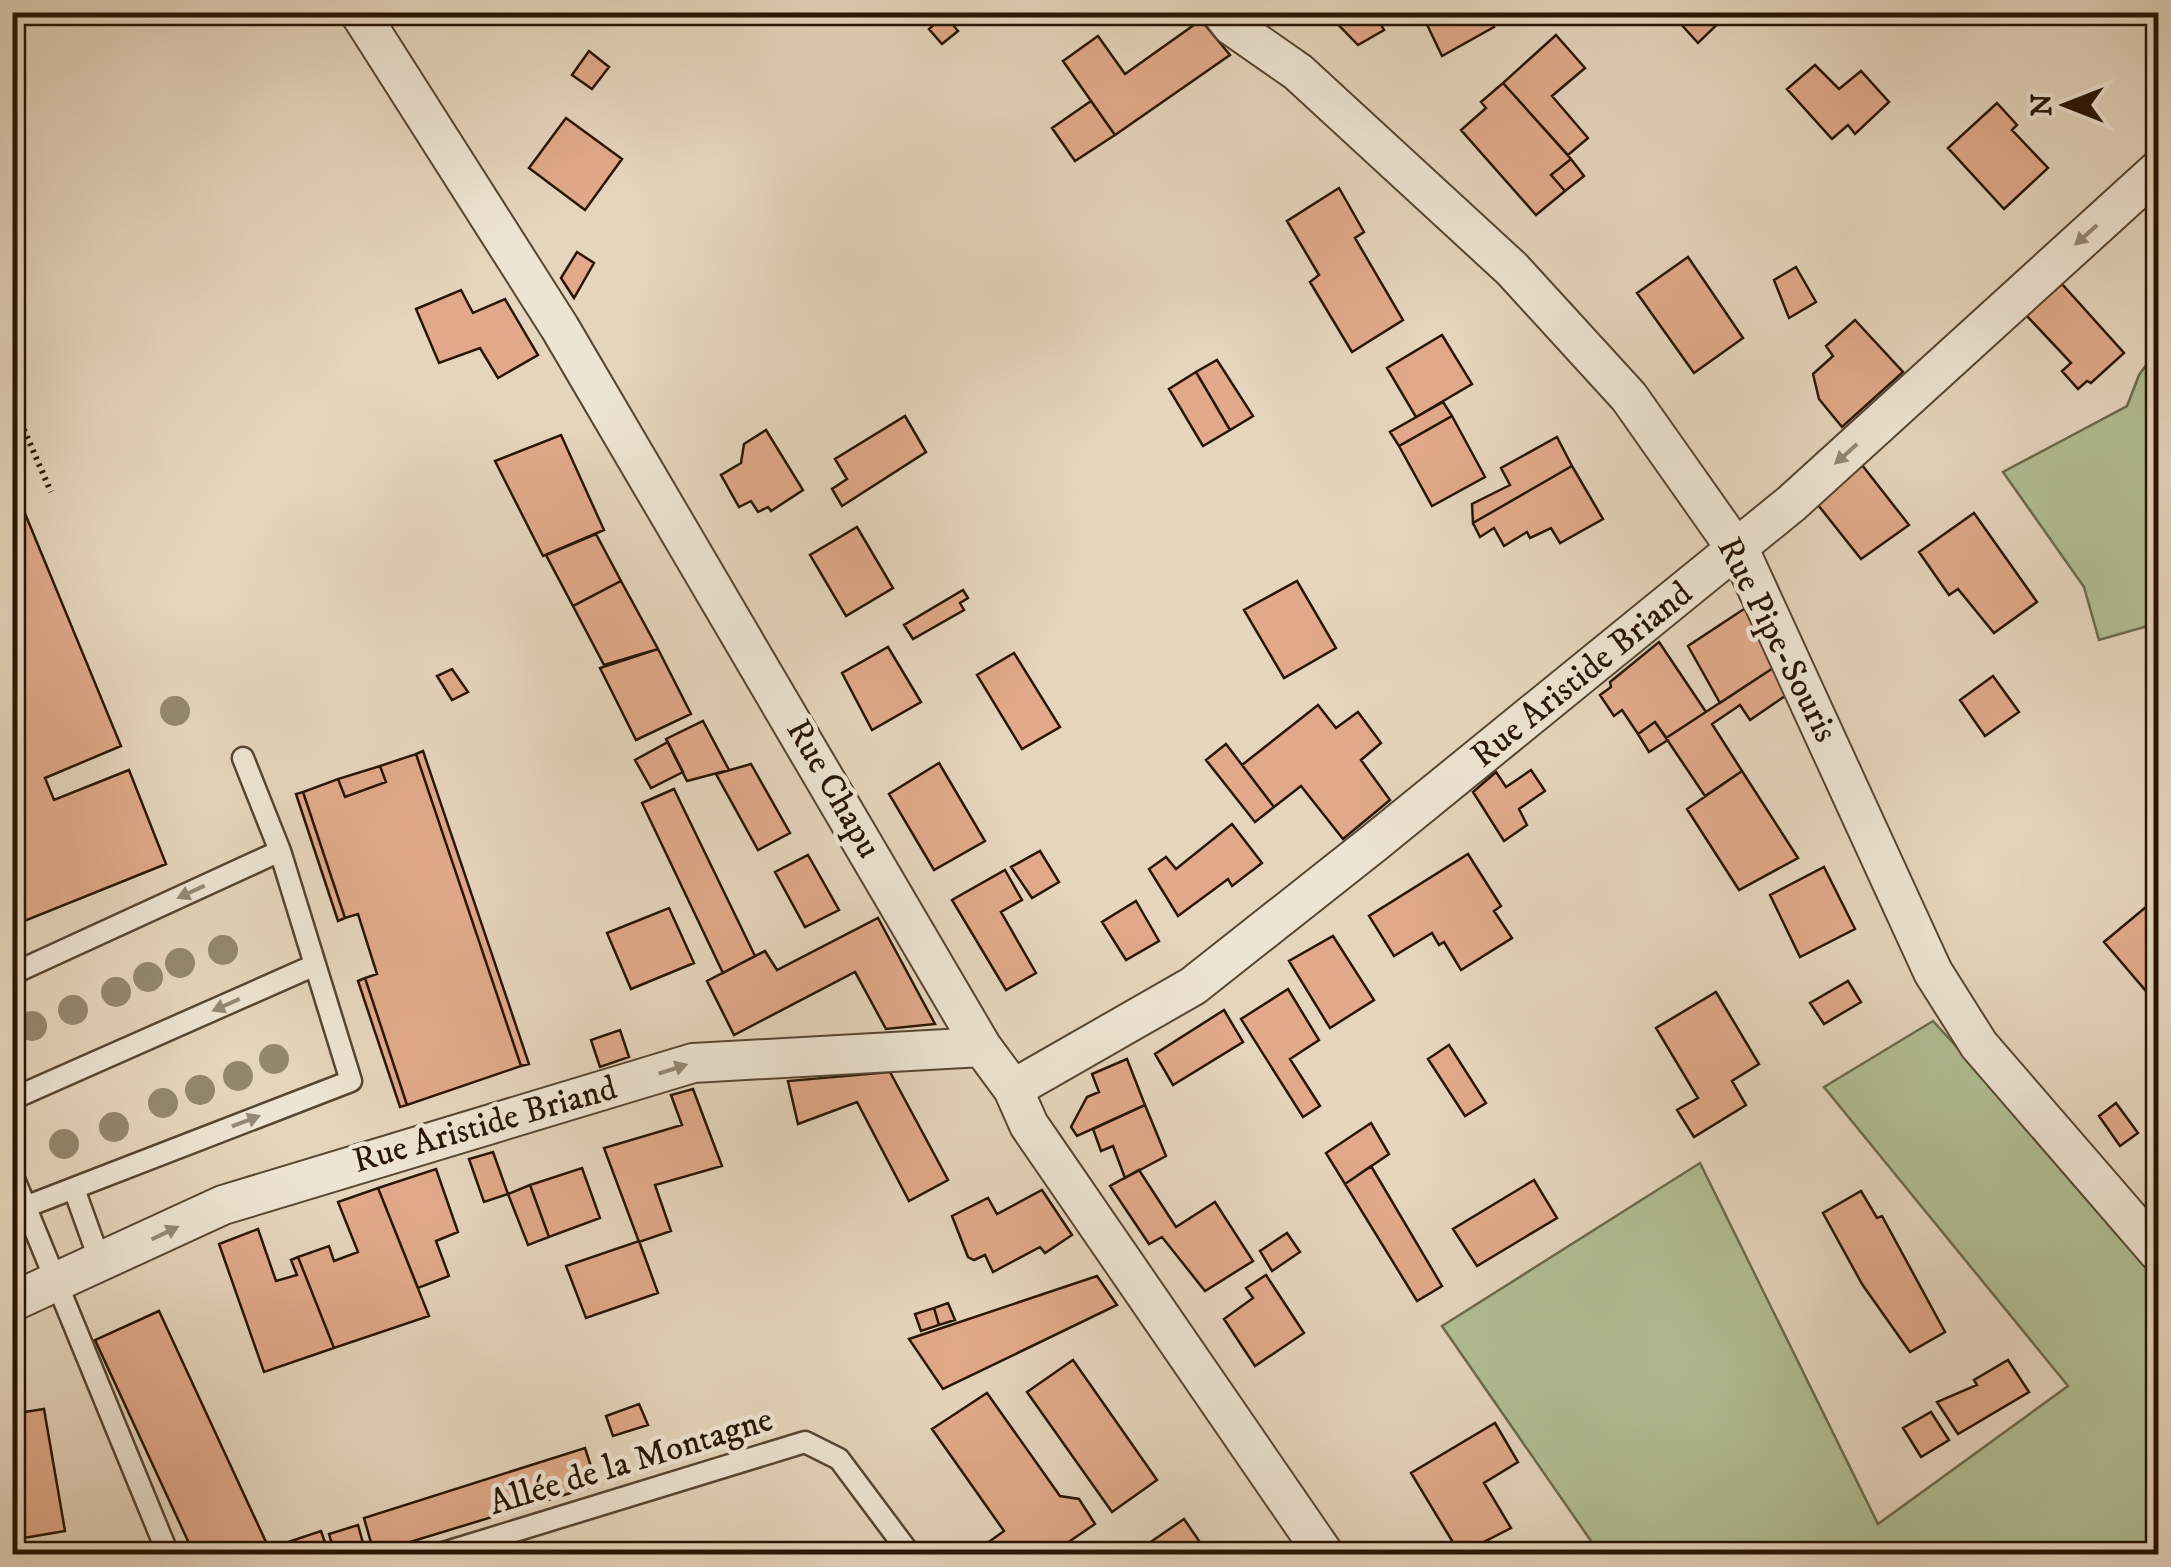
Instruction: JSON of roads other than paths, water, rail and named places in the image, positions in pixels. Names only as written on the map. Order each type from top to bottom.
[{"type":"street","name":"Rue Chapu","points":[[359,12],[560,328],[982,1046],[1012,1089],[1029,1125],[1324,1554]]},
{"type":"street","name":"Rue Pipe-Souris","points":[[1221,12],[1232,26],[1298,72],[1512,269],[1630,397],[1736,550],[1818,714],[1932,972],[1979,1044],[2158,1252]]},
{"type":"street","name":"Rue Aristide Briand","points":[[1012,1089],[1193,986],[1792,503],[2158,170]]},
{"type":"street","name":"Rue Aristide Briand","points":[[12,1302],[223,1205],[380,1154],[693,1063],[982,1046]]},
{"type":"lane","points":[[25,1207],[352,1080],[280,852],[243,758]]},
{"type":"lane","points":[[12,974],[280,852]]},
{"type":"lane","points":[[12,1099],[315,966]]},
{"type":"lane","points":[[12,1174],[54,1285],[168,1554]]},
{"type":"lane","points":[[74,1188],[101,1264]]},
{"type":"lane","name":"Allée de la Montagne","points":[[440,1554],[805,1442],[839,1459],[910,1554]]}]
